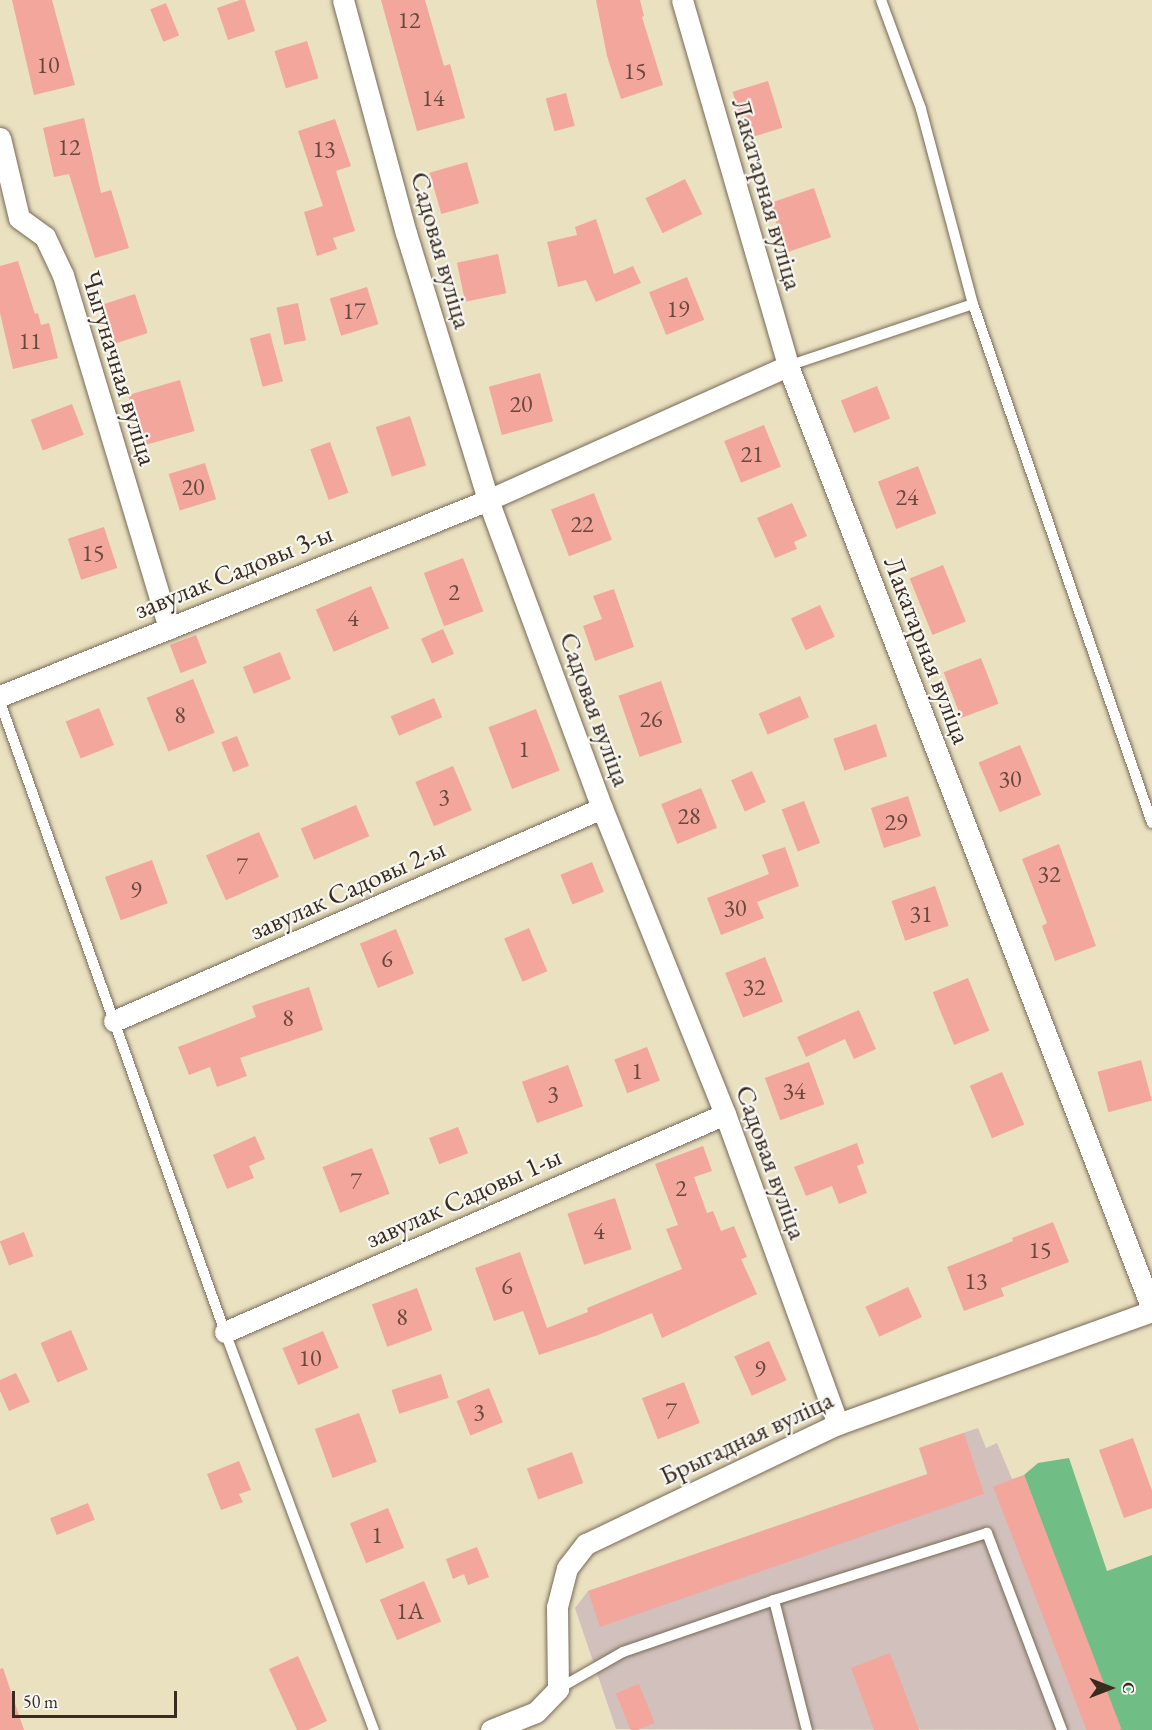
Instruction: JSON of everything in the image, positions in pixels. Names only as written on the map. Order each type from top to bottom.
[{"type":"street","name":"Садовая вуліца","points":[[343,0],[406,233],[488,500],[602,808],[725,1114],[838,1424]]},
{"type":"street","name":"Лакатарная вуліца","points":[[682,0],[788,366],[1152,1310]]},
{"type":"street","name":"Чыгуначная вуліца","points":[[0,138],[10,221],[45,237],[63,275],[170,628]]},
{"type":"street","name":"завулак Садовы 3-ы","points":[[0,696],[488,500],[788,366]]},
{"type":"street","name":"завулак Садовы 2-ы","points":[[114,1021],[602,808]]},
{"type":"street","name":"завулак Садовы 1-ы","points":[[225,1332],[725,1114]]},
{"type":"street","name":"Брыгадная вуліца","points":[[558,1689],[557,1607],[567,1568],[586,1544],[838,1424],[1152,1310]]},
{"type":"street","points":[[491,1730],[536,1712],[558,1689]]},
{"type":"lane","points":[[881,0],[921,109],[973,304],[1152,823]]},
{"type":"lane","points":[[788,366],[973,304]]},
{"type":"lane","points":[[0,702],[225,1332],[374,1730]]},
{"type":"lane","points":[[558,1689],[623,1652],[774,1600],[987,1533],[1062,1730]]},
{"type":"lane","points":[[774,1600],[807,1730]]},
{"type":"shaded area","points":[[978,1428],[986,1448],[997,1443],[1012,1479],[1024,1475],[1120,1730],[616,1729],[575,1608],[588,1591],[927,1474],[919,1448]]},
{"type":"green space","points":[[1069,1458],[1107,1571],[1152,1555],[1152,1730],[1120,1730],[1024,1475],[1038,1463]]},
{"type":"building","points":[[12,0],[52,0],[75,85],[34,95]]},
{"type":"building","points":[[245,0],[255,31],[228,40],[217,8]]},
{"type":"building","points":[[381,0],[425,0],[444,66],[450,64],[465,118],[417,131]]},
{"type":"building","points":[[596,0],[640,0],[644,16],[642,17],[663,85],[621,99],[607,56]]},
{"type":"building","points":[[166,3],[179,35],[163,42],[150,9]]},
{"type":"building","points":[[307,41],[318,78],[286,88],[274,51]]},
{"type":"building","points":[[768,81],[782,128],[747,139],[733,92]]},
{"type":"building","points":[[566,93],[575,126],[555,131],[546,98]]},
{"type":"building","points":[[84,118],[101,193],[111,190],[129,248],[95,258],[69,174],[54,177],[43,128]]},
{"type":"building","points":[[335,119],[351,166],[336,171],[355,231],[333,238],[337,249],[317,256],[304,212],[323,206],[298,131]]},
{"type":"building","points":[[467,162],[479,203],[441,214],[430,173]]},
{"type":"building","points":[[685,179],[702,214],[663,233],[645,198]]},
{"type":"building","points":[[814,188],[831,237],[786,252],[770,203]]},
{"type":"building","points":[[596,219],[614,274],[633,266],[641,283],[596,302],[586,280],[558,287],[547,242],[577,235],[575,227]]},
{"type":"building","points":[[498,254],[506,293],[465,302],[457,263]]},
{"type":"building","points":[[18,261],[35,314],[38,313],[41,325],[49,323],[58,358],[13,369],[0,313],[0,266]]},
{"type":"building","points":[[687,277],[704,320],[666,335],[649,292]]},
{"type":"building","points":[[367,287],[378,324],[341,336],[330,298]]},
{"type":"building","points":[[135,294],[148,333],[115,343],[103,305]]},
{"type":"building","points":[[298,303],[306,340],[284,345],[276,308]]},
{"type":"building","points":[[270,333],[283,381],[263,387],[250,338]]},
{"type":"building","points":[[540,373],[553,421],[502,435],[489,387]]},
{"type":"building","points":[[180,380],[195,431],[143,446],[128,395]]},
{"type":"building","points":[[877,386],[890,418],[854,433],[841,401]]},
{"type":"building","points":[[72,404],[84,435],[43,451],[31,420]]},
{"type":"building","points":[[410,416],[426,465],[392,477],[376,427]]},
{"type":"building","points":[[764,425],[781,467],[741,483],[724,441]]},
{"type":"building","points":[[330,442],[348,493],[329,500],[310,449]]},
{"type":"building","points":[[205,463],[216,499],[180,510],[169,474]]},
{"type":"building","points":[[918,466],[936,514],[896,529],[878,481]]},
{"type":"building","points":[[594,493],[612,540],[569,556],[551,509]]},
{"type":"building","points":[[792,503],[807,536],[794,542],[797,549],[775,558],[757,518]]},
{"type":"building","points":[[104,527],[117,568],[81,580],[68,539]]},
{"type":"building","points":[[463,558],[483,611],[444,626],[424,573]]},
{"type":"building","points":[[943,565],[966,622],[932,635],[910,578]]},
{"type":"building","points":[[371,586],[389,628],[334,652],[316,609]]},
{"type":"building","points":[[614,589],[634,647],[595,661],[583,626],[602,619],[593,596]]},
{"type":"building","points":[[820,605],[835,637],[806,650],[791,619]]},
{"type":"building","points":[[443,629],[454,654],[432,663],[421,639]]},
{"type":"building","points":[[196,635],[207,663],[181,673],[170,645]]},
{"type":"building","points":[[280,652],[291,679],[254,694],[243,667]]},
{"type":"building","points":[[981,658],[999,704],[961,718],[944,672]]},
{"type":"building","points":[[193,679],[215,733],[168,752],[147,698]]},
{"type":"building","points":[[661,681],[682,742],[640,757],[618,696]]},
{"type":"building","points":[[800,696],[809,717],[768,735],[759,714]]},
{"type":"building","points":[[434,698],[442,717],[399,736],[391,716]]},
{"type":"building","points":[[99,708],[114,745],[81,759],[66,721]]},
{"type":"building","points":[[536,709],[560,771],[512,789],[488,727]]},
{"type":"building","points":[[876,724],[887,756],[845,771],[833,739]]},
{"type":"building","points":[[237,736],[249,766],[233,772],[221,742]]},
{"type":"building","points":[[1020,745],[1041,795],[1000,812],[979,763]]},
{"type":"building","points":[[453,766],[472,810],[434,826],[415,782]]},
{"type":"building","points":[[752,771],[766,802],[745,811],[731,780]]},
{"type":"building","points":[[701,788],[717,828],[677,844],[661,804]]},
{"type":"building","points":[[908,796],[921,836],[884,848],[871,808]]},
{"type":"building","points":[[804,801],[820,843],[798,852],[782,810]]},
{"type":"building","points":[[356,805],[369,836],[314,860],[301,828]]},
{"type":"building","points":[[259,832],[279,877],[226,900],[206,856]]},
{"type":"building","points":[[1059,844],[1096,946],[1055,961],[1042,926],[1047,923],[1022,859]]},
{"type":"building","points":[[785,847],[799,886],[757,902],[764,918],[721,935],[707,898],[769,874],[762,855]]},
{"type":"building","points":[[152,860],[168,903],[121,920],[105,877]]},
{"type":"building","points":[[592,862],[604,892],[572,904],[560,875]]},
{"type":"building","points":[[935,886],[949,926],[905,941],[892,901]]},
{"type":"building","points":[[529,928],[547,971],[523,982],[504,939]]},
{"type":"building","points":[[396,929],[414,974],[378,988],[360,944]]},
{"type":"building","points":[[765,957],[783,1002],[743,1018],[725,973]]},
{"type":"building","points":[[968,978],[989,1031],[954,1045],[933,992]]},
{"type":"building","points":[[309,987],[323,1030],[240,1058],[247,1076],[217,1087],[210,1067],[189,1075],[178,1047],[256,1017],[252,1006]]},
{"type":"building","points":[[859,1010],[876,1049],[854,1059],[845,1039],[806,1057],[797,1037]]},
{"type":"building","points":[[647,1047],[660,1081],[627,1093],[614,1060]]},
{"type":"building","points":[[1141,1060],[1152,1101],[1108,1112],[1098,1072]]},
{"type":"building","points":[[809,1062],[824,1104],[780,1120],[765,1078]]},
{"type":"building","points":[[568,1065],[583,1106],[537,1123],[522,1082]]},
{"type":"building","points":[[1002,1072],[1024,1124],[992,1138],[970,1086]]},
{"type":"building","points":[[458,1127],[468,1153],[439,1164],[429,1138]]},
{"type":"building","points":[[255,1136],[265,1159],[249,1166],[254,1178],[227,1189],[213,1155]]},
{"type":"building","points":[[857,1143],[864,1163],[857,1166],[867,1193],[839,1204],[832,1186],[806,1196],[794,1167]]},
{"type":"building","points":[[703,1146],[712,1171],[694,1177],[707,1213],[713,1211],[721,1231],[734,1226],[747,1257],[741,1259],[757,1294],[662,1338],[652,1313],[598,1335],[539,1355],[523,1311],[494,1321],[475,1268],[520,1252],[547,1328],[588,1312],[587,1308],[682,1269],[666,1229],[678,1225],[655,1164]]},
{"type":"building","points":[[372,1148],[390,1194],[340,1213],[323,1167]]},
{"type":"building","points":[[615,1198],[632,1249],[584,1265],[567,1213]]},
{"type":"building","points":[[1053,1222],[1069,1262],[1001,1288],[1004,1296],[964,1311],[947,1267],[1013,1241],[1012,1238]]},
{"type":"building","points":[[24,1232],[33,1256],[9,1266],[0,1241]]},
{"type":"building","points":[[908,1287],[922,1317],[879,1337],[865,1307]]},
{"type":"building","points":[[417,1288],[432,1330],[387,1347],[372,1304]]},
{"type":"building","points":[[71,1330],[88,1370],[57,1382],[41,1343]]},
{"type":"building","points":[[323,1331],[339,1368],[298,1385],[282,1348]]},
{"type":"building","points":[[769,1341],[786,1380],[752,1396],[734,1356]]},
{"type":"building","points":[[16,1373],[30,1402],[9,1411],[0,1391],[0,1380]]},
{"type":"building","points":[[441,1374],[449,1398],[399,1414],[392,1390]]},
{"type":"building","points":[[684,1382],[700,1423],[658,1439],[642,1398]]},
{"type":"building","points":[[489,1388],[503,1422],[470,1435],[457,1401]]},
{"type":"building","points":[[359,1413],[377,1462],[333,1478],[315,1429]]},
{"type":"building","points":[[964,1433],[984,1494],[600,1627],[588,1591],[928,1474],[919,1448]]},
{"type":"building","points":[[1133,1438],[1152,1491],[1152,1508],[1124,1518],[1099,1450]]},
{"type":"building","points":[[572,1452],[583,1483],[538,1499],[527,1468]]},
{"type":"building","points":[[239,1461],[251,1490],[239,1494],[243,1502],[221,1510],[207,1474]]},
{"type":"building","points":[[1024,1475],[1121,1729],[1087,1730],[993,1487]]},
{"type":"building","points":[[88,1503],[95,1520],[57,1535],[50,1518]]},
{"type":"building","points":[[388,1508],[404,1548],[366,1563],[350,1523]]},
{"type":"building","points":[[477,1547],[489,1577],[468,1585],[464,1574],[453,1579],[446,1559]]},
{"type":"building","points":[[424,1581],[441,1622],[397,1640],[380,1600]]},
{"type":"building","points":[[890,1653],[919,1730],[874,1730],[851,1668]]},
{"type":"building","points":[[298,1656],[327,1721],[308,1730],[297,1730],[269,1669]]},
{"type":"building","points":[[3,1668],[24,1730],[0,1730],[0,1669]]},
{"type":"building","points":[[639,1684],[655,1723],[637,1730],[631,1730],[616,1693]]}]
